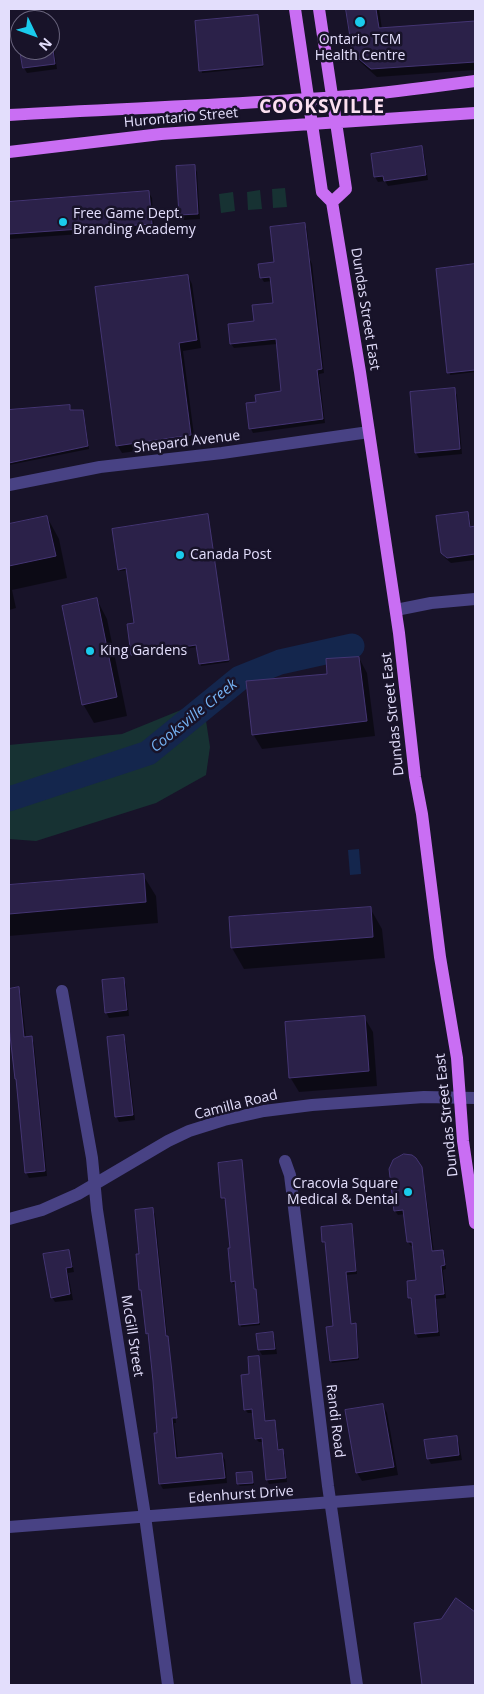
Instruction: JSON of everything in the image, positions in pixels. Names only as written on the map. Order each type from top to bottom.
[{"type":"main road","name":"Dundas Street East","points":[[295,9],[322,192],[332,202],[396,610],[415,777],[422,814],[440,957],[457,1058],[463,1141],[475,1224]]},
{"type":"main road","points":[[319,9],[346,189],[332,202]]},
{"type":"main road","name":"Hurontario Street","points":[[9,115],[80,110],[175,108],[308,99],[475,81]]},
{"type":"main road","name":"Hurontario Street","points":[[9,152],[161,134],[475,113]]},
{"type":"street","name":"Shepard Avenue","points":[[9,485],[100,467],[222,454],[369,432]]},
{"type":"street","points":[[396,610],[430,603],[475,599]]},
{"type":"street","name":"McGill Street","points":[[62,991],[92,1158],[97,1210],[168,1685]]},
{"type":"street","name":"Camilla Road","points":[[9,1218],[42,1210],[94,1185],[189,1131],[247,1114],[283,1108],[424,1097],[475,1098]]},
{"type":"street","name":"Randi Road","points":[[285,1161],[290,1175],[331,1504],[357,1685]]},
{"type":"street","name":"Edenhurst Drive","points":[[9,1528],[144,1516],[331,1504],[475,1491]]},
{"type":"green space","points":[[285,188],[287,207],[273,208],[272,189]]},
{"type":"green space","points":[[260,190],[262,209],[248,210],[247,192]]},
{"type":"green space","points":[[233,192],[235,211],[221,213],[219,194]]},
{"type":"green space","points":[[203,701],[210,747],[206,775],[156,803],[36,841],[9,839],[9,745],[122,734]]},
{"type":"water","points":[[359,849],[361,874],[350,875],[348,850]]},
{"type":"building","points":[[346,9],[376,9],[379,28],[475,21],[475,62],[371,69],[353,54]]},
{"type":"building","points":[[258,15],[263,65],[199,71],[195,21]]},
{"type":"building","points":[[22,60],[54,60],[55,64],[23,68]]},
{"type":"building","points":[[422,146],[426,175],[384,181],[383,176],[374,177],[371,154]]},
{"type":"building","points":[[195,165],[198,214],[179,215],[176,166]]},
{"type":"building","points":[[149,191],[152,224],[9,234],[9,202]]},
{"type":"building","points":[[305,223],[322,369],[317,370],[323,419],[249,429],[246,403],[256,402],[255,395],[281,391],[276,339],[230,344],[228,324],[254,321],[252,305],[273,303],[270,277],[260,278],[258,264],[274,262],[270,227]]},
{"type":"building","points":[[475,264],[475,370],[447,373],[436,269]]},
{"type":"building","points":[[188,275],[197,340],[179,343],[191,435],[116,446],[95,287]]},
{"type":"building","points":[[455,388],[460,449],[415,453],[410,392]]},
{"type":"building","points":[[70,405],[70,410],[83,410],[88,446],[9,463],[9,410]]},
{"type":"building","points":[[468,512],[470,527],[475,526],[475,554],[447,558],[441,553],[436,516]]},
{"type":"building","points":[[208,514],[229,660],[199,664],[196,645],[131,655],[127,624],[134,623],[126,568],[118,570],[112,529]]},
{"type":"building","points":[[47,516],[56,556],[9,566],[9,524]]},
{"type":"building","name":"King Gardens","points":[[97,598],[117,697],[82,705],[62,606]]},
{"type":"building","points":[[359,657],[367,721],[252,735],[246,681],[327,674],[326,659]]},
{"type":"building","points":[[144,874],[146,902],[9,914],[9,885]]},
{"type":"building","points":[[371,907],[373,937],[231,948],[229,917]]},
{"type":"building","points":[[124,978],[127,1010],[105,1013],[102,980]]},
{"type":"building","points":[[19,987],[24,1037],[32,1036],[45,1171],[25,1173],[9,1027],[9,989]]},
{"type":"building","points":[[365,1016],[369,1071],[289,1078],[285,1022]]},
{"type":"building","points":[[124,1035],[133,1115],[115,1117],[107,1037]]},
{"type":"building","points":[[404,1154],[412,1155],[422,1167],[432,1251],[443,1250],[445,1265],[441,1266],[444,1294],[435,1295],[438,1332],[415,1334],[411,1298],[408,1298],[407,1281],[416,1280],[412,1242],[407,1242],[403,1210],[394,1211],[389,1169],[393,1160]]},
{"type":"building","points":[[242,1160],[259,1323],[239,1325],[235,1281],[231,1282],[225,1198],[221,1198],[218,1163]]},
{"type":"building","points":[[153,1208],[166,1336],[168,1336],[177,1418],[172,1418],[176,1458],[222,1453],[225,1478],[159,1484],[154,1433],[157,1433],[153,1381],[148,1333],[146,1334],[141,1290],[139,1290],[136,1254],[139,1254],[135,1210]]},
{"type":"building","points":[[352,1224],[356,1271],[346,1272],[351,1324],[356,1323],[358,1358],[330,1361],[326,1327],[333,1326],[325,1242],[322,1242],[321,1227]]},
{"type":"building","points":[[69,1250],[72,1267],[66,1268],[70,1294],[51,1298],[43,1254]]},
{"type":"building","points":[[273,1332],[275,1349],[258,1350],[256,1334]]},
{"type":"building","points":[[259,1356],[265,1421],[275,1420],[278,1450],[283,1449],[286,1478],[266,1480],[262,1438],[255,1439],[252,1409],[244,1410],[241,1375],[249,1374],[248,1357]]},
{"type":"building","points":[[383,1404],[394,1467],[356,1473],[345,1410]]},
{"type":"building","points":[[457,1436],[459,1455],[427,1459],[424,1440]]},
{"type":"building","points":[[252,1472],[253,1483],[237,1484],[236,1473]]},
{"type":"building","points":[[456,1598],[475,1612],[475,1685],[422,1685],[414,1623],[441,1619]]},
{"type":"waterway","name":"Cooksville Creek","points":[[9,799],[148,753],[240,678],[280,662],[352,646]]},
{"type":"place","name":"Ontario TCM Health Centre","points":[[360,22]]},
{"type":"place","name":"Free Game Dept. Branding Academy","points":[[63,222]]},
{"type":"place","name":"Canada Post","points":[[180,555]]},
{"type":"place","name":"King Gardens","points":[[90,651]]},
{"type":"place","name":"Cracovia Square Medical & Dental","points":[[408,1192]]},
{"type":"district","name":"COOKSVILLE","points":[[322,108]]}]
